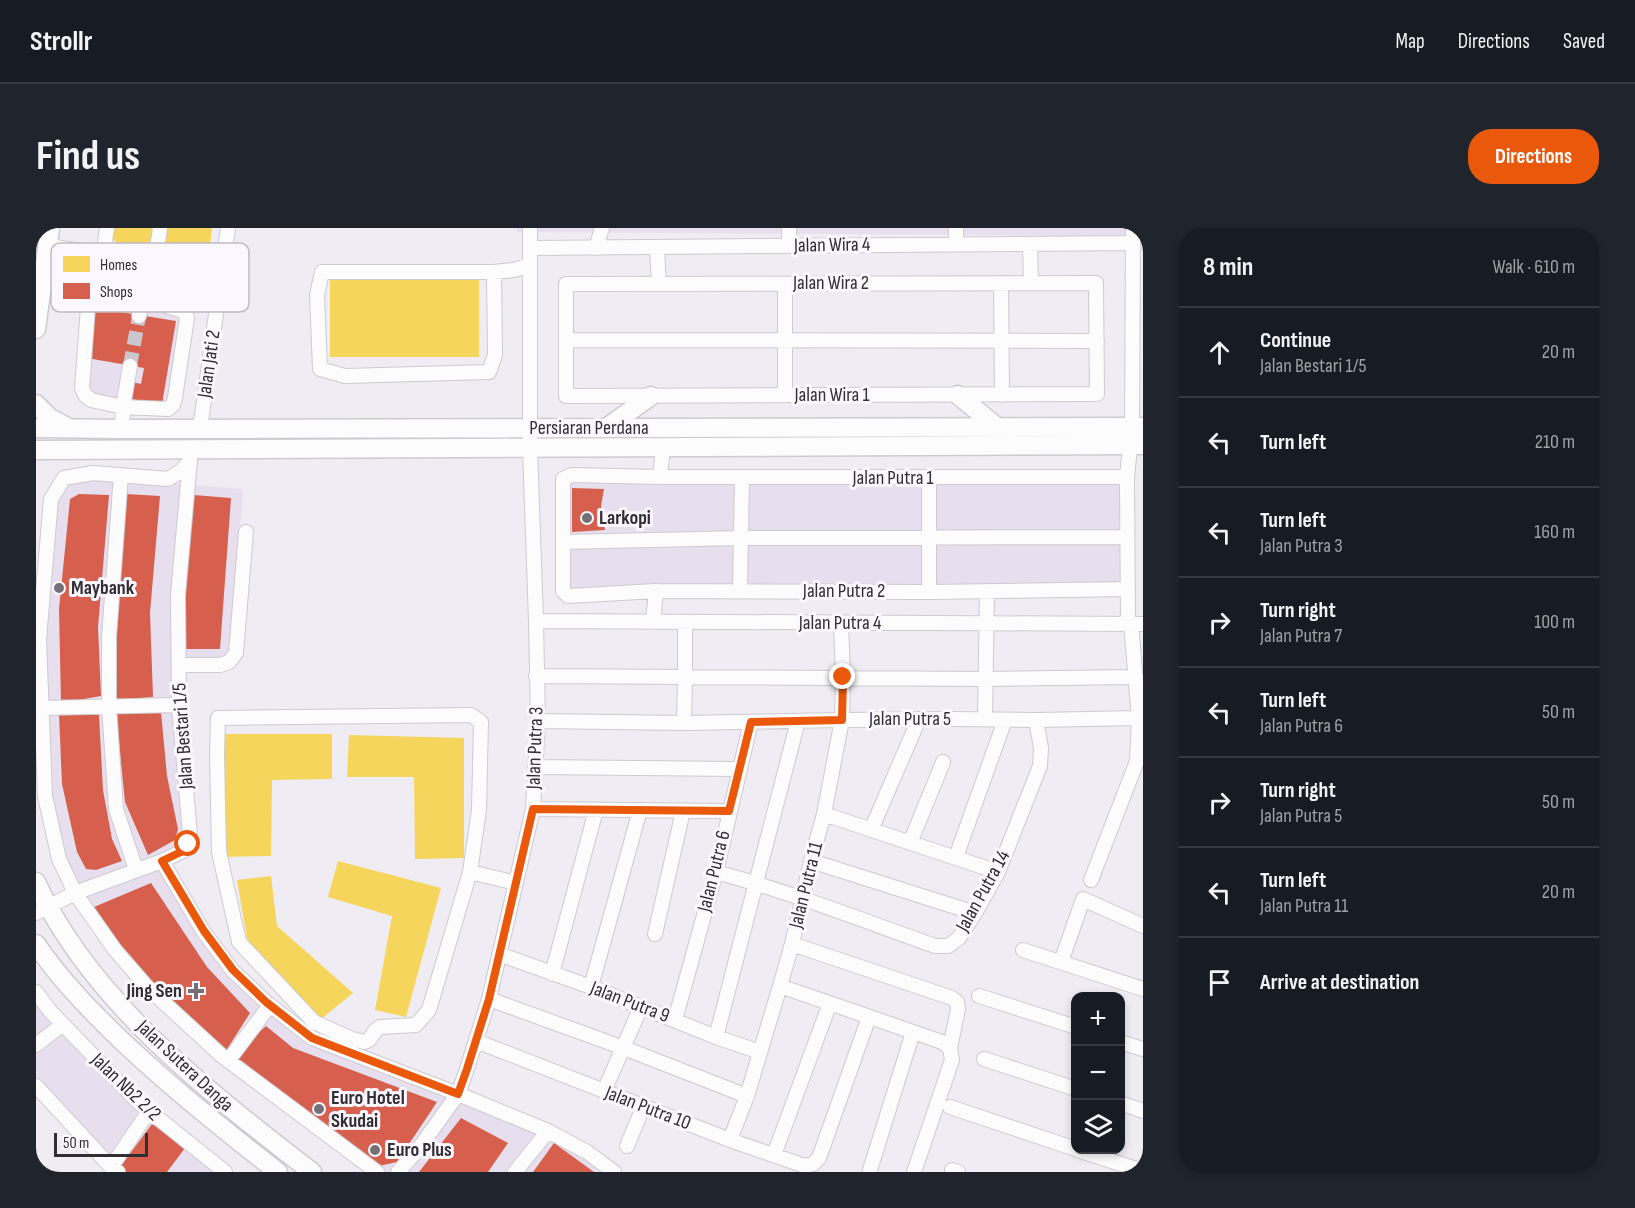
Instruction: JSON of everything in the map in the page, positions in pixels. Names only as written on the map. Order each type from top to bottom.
[{"type":"main road","points":[[36,329],[49,237]]},
{"type":"main road","points":[[958,395],[997,427]]},
{"type":"main road","points":[[606,428],[651,396]]},
{"type":"main road","points":[[36,404],[50,418],[72,429]]},
{"type":"main road","name":"Persiaran Perdana","points":[[36,428],[1137,427]]},
{"type":"main road","name":"Persiaran Perdana","points":[[36,450],[191,455],[530,448],[1136,445]]},
{"type":"main road","points":[[36,459],[58,450]]},
{"type":"main road","name":"Jalan Sutera Danga","points":[[36,882],[42,909],[51,915],[85,964],[112,996],[158,1043],[233,1111],[312,1172]]},
{"type":"main road","name":"Jalan Sutera Danga","points":[[36,944],[88,1009],[149,1067],[221,1128],[278,1172]]},
{"type":"street","points":[[101,243],[106,228]]},
{"type":"street","points":[[156,243],[160,228]]},
{"type":"street","name":"Jalan Jati 2","points":[[226,243],[228,228]]},
{"type":"street","name":"Jalan Putra 3","points":[[398,1172],[417,1151],[458,1094],[489,999],[533,809],[538,721],[537,621],[530,448],[530,228]]},
{"type":"street","points":[[596,248],[602,228]]},
{"type":"street","points":[[789,228],[789,246]]},
{"type":"street","points":[[956,228],[956,244]]},
{"type":"street","points":[[1091,879],[1137,761],[1141,739],[1134,624],[1128,589],[1127,537],[1127,477],[1136,445],[1137,427],[1133,228]]},
{"type":"street","points":[[49,237],[67,243]]},
{"type":"street","name":"Jalan Wira 4","points":[[530,248],[1133,243]]},
{"type":"street","points":[[1030,244],[1031,283]]},
{"type":"street","points":[[657,247],[658,284]]},
{"type":"street","points":[[494,272],[495,355],[489,372],[345,376],[320,369],[317,295],[322,272],[494,272],[514,270],[530,265]]},
{"type":"street","points":[[1001,283],[1002,395]]},
{"type":"street","name":"Jalan Wira 2","points":[[566,340],[566,284],[1096,283],[1097,341]]},
{"type":"street","points":[[785,284],[785,395]]},
{"type":"street","points":[[88,312],[82,388],[85,395],[91,400],[123,407],[168,409],[173,405],[175,398],[187,318],[185,312]]},
{"type":"street","name":"Jalan Jati 2","points":[[200,429],[216,312]]},
{"type":"street","points":[[566,340],[1097,341]]},
{"type":"street","name":"Jalan Wira 1","points":[[566,340],[566,396],[1097,394],[1097,341]]},
{"type":"street","points":[[122,429],[130,366]]},
{"type":"street","points":[[660,477],[663,447]]},
{"type":"street","points":[[191,455],[181,471],[168,479],[93,473],[64,478],[51,499],[39,639],[45,796],[59,859],[75,893],[115,950],[148,988],[228,1061],[377,1172]]},
{"type":"street","name":"Jalan Bestari 1/5","points":[[42,909],[75,893],[162,861],[183,851],[188,844],[190,835],[179,705],[177,595],[191,455]]},
{"type":"street","points":[[121,475],[109,637],[109,706],[117,809],[136,870]]},
{"type":"street","name":"Jalan Putra 1","points":[[563,542],[563,479],[572,475],[1127,477]]},
{"type":"street","points":[[740,590],[741,477]]},
{"type":"street","points":[[929,478],[929,592]]},
{"type":"street","points":[[168,479],[186,503]]},
{"type":"street","points":[[178,665],[220,665],[229,662],[236,653],[246,532]]},
{"type":"street","points":[[563,542],[741,538],[1127,537]]},
{"type":"street","name":"Jalan Putra 2","points":[[563,542],[563,591],[568,596],[656,591],[929,592],[1128,589]]},
{"type":"street","points":[[653,622],[656,591]]},
{"type":"street","points":[[985,719],[987,591]]},
{"type":"street","name":"Jalan Putra 4","points":[[537,621],[1134,624]]},
{"type":"street","points":[[684,622],[684,723]]},
{"type":"street","name":"Jalan Putra 11","points":[[730,1140],[747,1096],[780,986],[824,814],[842,720],[841,623]]},
{"type":"street","points":[[537,676],[985,679],[1136,677]]},
{"type":"street","points":[[42,708],[179,705]]},
{"type":"street","points":[[471,715],[481,722],[481,732],[479,810],[470,872],[429,1010],[416,1025],[380,1027],[369,1040],[364,1042],[314,1022],[238,942],[219,852],[218,718],[471,715]]},
{"type":"street","name":"Jalan Putra 5","points":[[538,721],[684,723],[1139,718]]},
{"type":"street","points":[[871,830],[919,719]]},
{"type":"street","points":[[956,858],[1005,720]]},
{"type":"street","name":"Jalan Putra 14","points":[[716,872],[803,898],[934,946],[948,946],[959,938],[998,872],[1040,766],[1041,748],[1036,720]]},
{"type":"street","points":[[716,1037],[798,721]]},
{"type":"street","name":"Jalan Putra 6","points":[[675,1020],[716,872],[751,722]]},
{"type":"street","points":[[910,843],[943,762]]},
{"type":"street","points":[[535,767],[739,769]]},
{"type":"street","points":[[533,809],[729,811]]},
{"type":"street","points":[[552,974],[596,810]]},
{"type":"street","points":[[591,987],[640,810]]},
{"type":"street","points":[[655,934],[683,811]]},
{"type":"street","points":[[824,814],[998,872]]},
{"type":"street","points":[[162,861],[204,931],[227,963],[270,1005],[312,1038],[548,1131],[587,1152],[614,1172]]},
{"type":"street","points":[[811,861],[975,913]]},
{"type":"street","points":[[470,872],[516,883]]},
{"type":"street","points":[[1061,962],[1083,899],[1143,926]]},
{"type":"street","points":[[792,944],[955,1000],[958,1009],[950,1048],[952,1060],[914,1172]]},
{"type":"street","points":[[1023,950],[1143,989]]},
{"type":"street","name":"Jalan Putra 9","points":[[499,954],[760,1052]]},
{"type":"street","points":[[780,986],[942,1042],[950,1048]]},
{"type":"street","name":"Jalan Nb2 2/2","points":[[36,992],[50,1011],[138,1102],[225,1172]]},
{"type":"street","points":[[979,996],[1071,1026]]},
{"type":"street","points":[[489,999],[747,1096]]},
{"type":"street","points":[[774,1155],[830,1003]]},
{"type":"street","points":[[228,1061],[270,1005]]},
{"type":"street","points":[[604,1091],[641,1007]]},
{"type":"street","name":"Jalan Putra 10","points":[[476,1041],[730,1140],[805,1166],[813,1164],[819,1158],[869,1017]]},
{"type":"street","points":[[36,1046],[63,1024]]},
{"type":"street","points":[[870,1170],[913,1032]]},
{"type":"street","points":[[1125,1044],[1143,1049]]},
{"type":"street","points":[[984,1059],[1071,1087]]},
{"type":"street","points":[[36,1086],[115,1169],[149,1111]]},
{"type":"street","points":[[1125,1105],[1143,1111]]},
{"type":"street","points":[[627,1146],[644,1106]]},
{"type":"street","points":[[950,1107],[1071,1147]]},
{"type":"street","points":[[515,1172],[548,1131]]},
{"type":"street","points":[[1091,1154],[1143,1171]]},
{"type":"shaded area","points":[[517,228],[1143,228],[1143,236],[517,232]]},
{"type":"shaded area","points":[[92,312],[186,312],[171,402],[120,403],[88,394]]},
{"type":"shaded area","points":[[1131,472],[1132,594],[671,596],[566,600],[559,477],[690,473]]},
{"type":"shaded area","points":[[93,477],[243,489],[231,651],[227,658],[174,662],[185,830],[180,847],[158,859],[201,933],[310,1041],[552,1139],[584,1155],[606,1172],[384,1172],[228,1055],[118,946],[82,895],[64,858],[50,795],[43,644],[56,501],[67,483]]},
{"type":"shaded area","points":[[36,1000],[218,1172],[123,1172],[36,1082]]},
{"type":"building: Homes","points":[[109,228],[152,228],[150,243],[117,243],[108,234]]},
{"type":"building: Homes","points":[[167,228],[212,228],[210,243],[164,243]]},
{"type":"building: Homes","points":[[479,277],[479,357],[330,357],[330,278]]},
{"type":"building: Homes","points":[[219,734],[332,734],[332,779],[272,780],[271,856],[222,857]]},
{"type":"building: Homes","points":[[349,735],[464,738],[464,858],[415,859],[414,777],[347,777]]},
{"type":"building: Homes","points":[[338,861],[441,888],[406,1017],[375,1010],[392,916],[328,897]]},
{"type":"building: Homes","points":[[271,876],[277,926],[353,993],[320,1020],[248,944],[237,880]]},
{"type":"building: Shops","points":[[95,312],[121,312],[176,321],[162,404],[125,398],[128,381],[141,384],[144,368],[87,358]]},
{"type":"building: Shops","name":"Larkopi","points":[[572,488],[604,489],[601,506],[605,530],[572,532]]},
{"type":"building: Shops","points":[[79,494],[109,495],[98,627],[101,696],[61,703],[59,609],[70,499]]},
{"type":"building: Shops","points":[[126,494],[160,496],[150,613],[153,697],[113,700],[113,613]]},
{"type":"building: Shops","points":[[194,495],[231,498],[220,649],[180,649]]},
{"type":"building: Shops","points":[[161,712],[167,776],[178,829],[175,840],[148,855],[125,802],[116,713]]},
{"type":"building: Shops","points":[[59,714],[99,715],[103,790],[112,839],[122,861],[96,870],[86,869],[77,852],[62,784]]},
{"type":"building: Shops","points":[[151,883],[207,967],[250,1013],[224,1054],[145,980],[94,907]]},
{"type":"building: Shops","points":[[266,1026],[293,1048],[437,1102],[397,1162],[379,1166],[233,1056]]},
{"type":"building: Shops","points":[[461,1118],[508,1143],[488,1172],[419,1172]]},
{"type":"building: Shops","points":[[152,1124],[185,1148],[167,1172],[126,1172],[120,1167]]},
{"type":"building: Shops","points":[[554,1143],[594,1172],[533,1172]]},
{"type":"tunnel","points":[[130,366],[139,316]]},
{"type":"place","name":"Larkopi","points":[[587,518]]},
{"type":"place","name":"Maybank","points":[[59,588]]},
{"type":"place","name":"Jing Sen","points":[[196,991]]},
{"type":"place","name":"Euro Hotel Skudai","points":[[319,1109]]},
{"type":"place","name":"Euro Plus","points":[[375,1150]]},
{"type":"route","points":[[188,844],[183,851],[162,861],[204,931],[233,970],[266,1002],[312,1038],[458,1094],[489,999],[533,809],[729,811],[751,722],[842,720],[843,677]]}]
